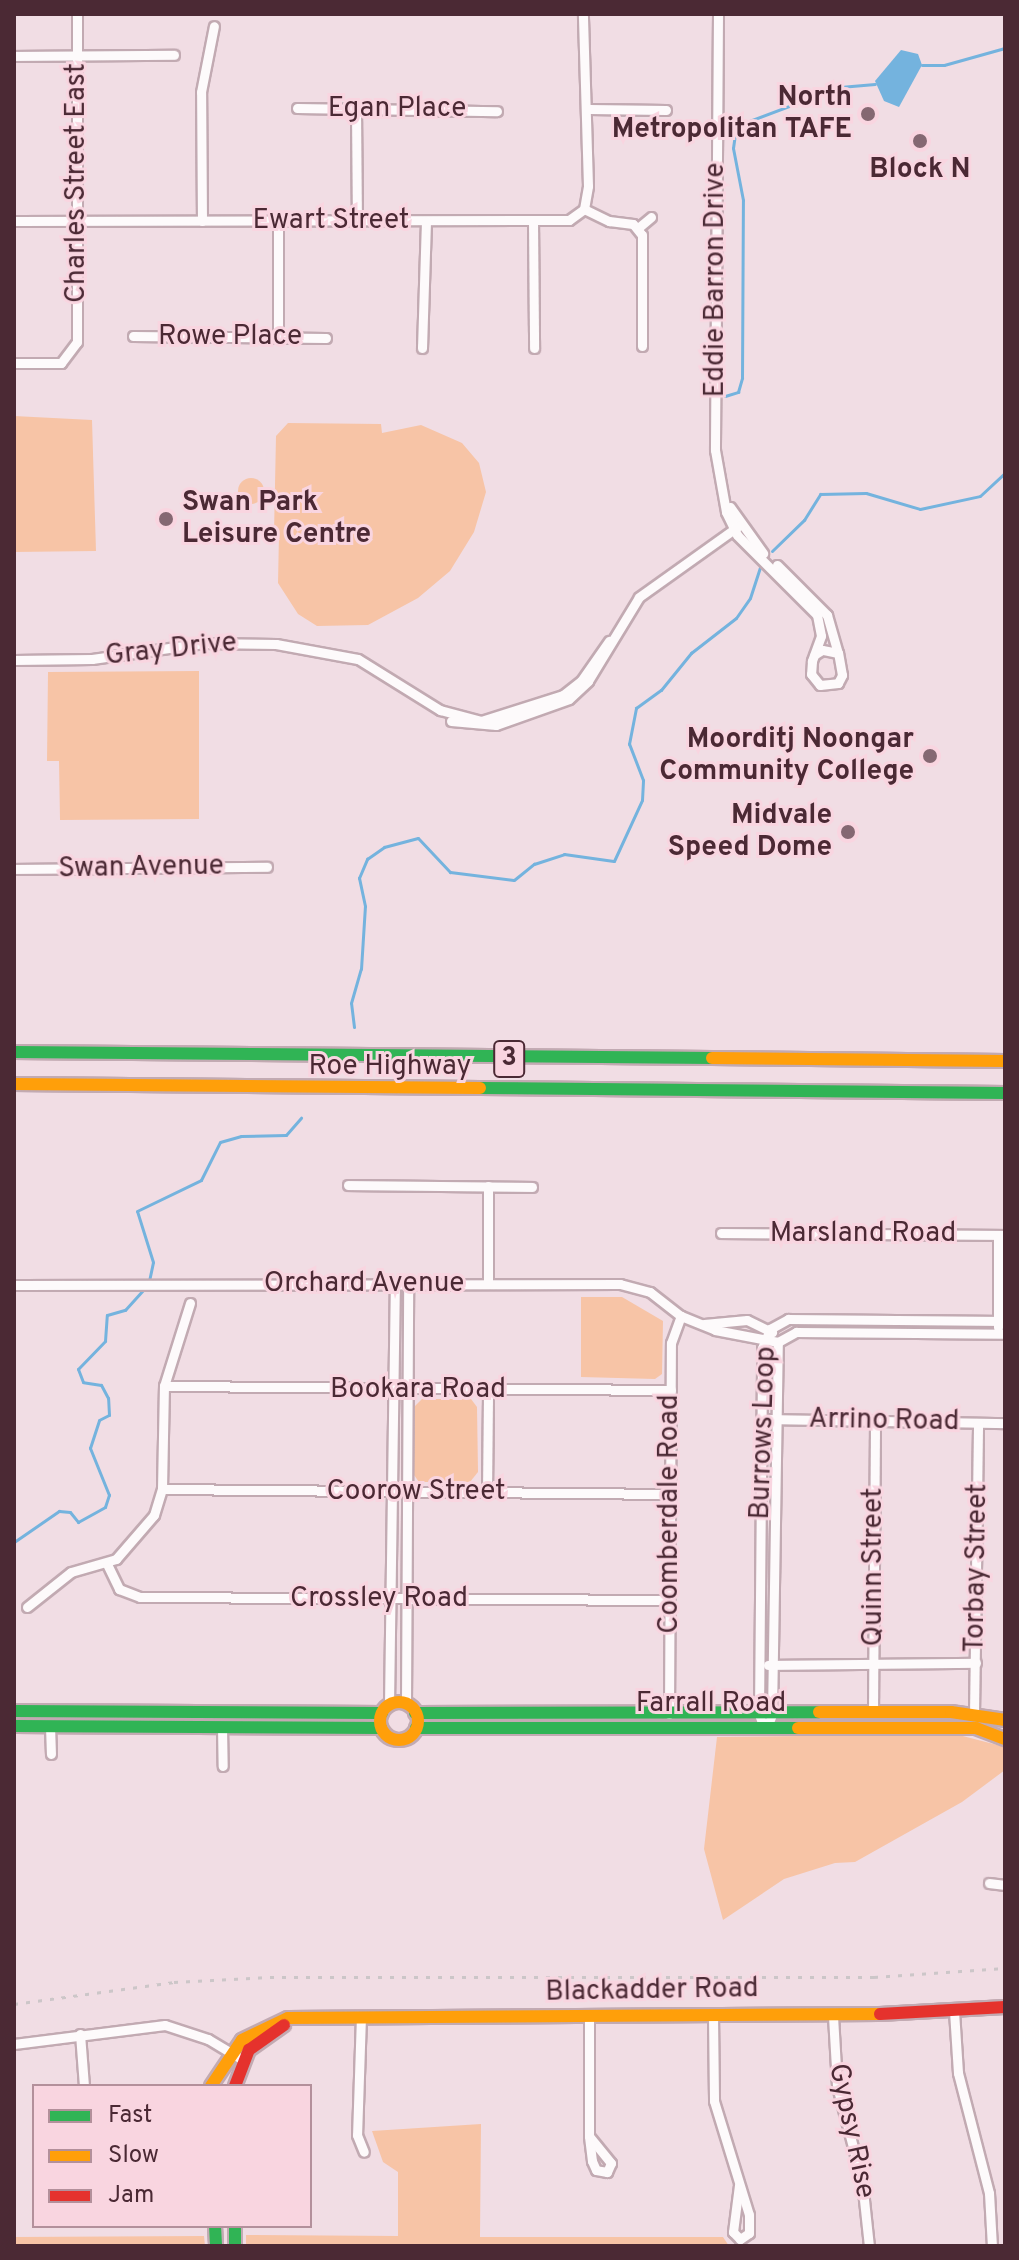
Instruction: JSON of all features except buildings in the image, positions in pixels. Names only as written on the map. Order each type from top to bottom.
[{"type":"main road","name":"Roe Highway","points":[[14,1052],[1005,1061]]},
{"type":"main road","name":"Roe Highway","points":[[14,1084],[1005,1093]]},
{"type":"main road","name":"Farrall Road","points":[[411,1708],[669,1714],[974,1714],[1005,1720]]},
{"type":"main road","points":[[14,1711],[355,1713],[411,1708],[416,1728],[397,1740],[381,1728],[14,1726]]},
{"type":"main road","points":[[381,1728],[386,1709]]},
{"type":"main road","points":[[33,1711],[33,1726]]},
{"type":"main road","points":[[97,1712],[97,1726]]},
{"type":"main road","points":[[148,1712],[149,1726]]},
{"type":"main road","points":[[355,1713],[355,1728]]},
{"type":"main road","name":"Farrall Road","points":[[416,1728],[976,1728],[1005,1739]]},
{"type":"main road","name":"Blackadder Road","points":[[212,2084],[232,2052],[268,2024],[298,2018],[713,2016],[789,2011],[833,2016],[1005,2007]]},
{"type":"main road","name":"Blackadder Road","points":[[236,2084],[243,2060],[264,2037],[298,2018]]},
{"type":"street","name":"Charles Street East","points":[[14,363],[61,363],[74,352],[77,14]]},
{"type":"street","points":[[595,14],[583,15],[589,109],[584,209],[638,228]]},
{"type":"street","name":"Eddie Barron Drive","points":[[718,14],[715,450],[723,497],[739,530],[817,615],[821,636],[814,655],[814,680],[828,686],[842,675],[827,615],[739,530]]},
{"type":"street","points":[[202,221],[201,92],[214,26]]},
{"type":"street","points":[[14,56],[174,55]]},
{"type":"street","name":"Egan Place","points":[[297,108],[497,111]]},
{"type":"street","points":[[589,109],[666,110]]},
{"type":"street","points":[[356,110],[357,220]]},
{"type":"street","name":"Ewart Street","points":[[14,221],[533,221],[569,220],[584,209]]},
{"type":"street","points":[[638,228],[651,217]]},
{"type":"street","points":[[278,221],[278,335]]},
{"type":"street","points":[[422,348],[426,221]]},
{"type":"street","points":[[533,221],[534,348]]},
{"type":"street","points":[[638,228],[643,243],[642,346]]},
{"type":"street","name":"Rowe Place","points":[[133,336],[278,335],[326,338]]},
{"type":"street","name":"Gray Drive","points":[[14,660],[92,659],[204,643],[253,642],[358,659],[414,693],[451,721],[496,725],[569,699],[588,681],[609,641],[639,597],[739,530]]},
{"type":"street","points":[[814,655],[822,650],[838,653]]},
{"type":"street","name":"Swan Avenue","points":[[14,869],[267,867]]},
{"type":"street","points":[[348,1185],[532,1187]]},
{"type":"street","points":[[488,1186],[488,1283]]},
{"type":"street","name":"Marsland Road","points":[[721,1233],[1002,1235]]},
{"type":"street","points":[[1001,1334],[1002,1235]]},
{"type":"street","name":"Orchard Avenue","points":[[14,1285],[630,1285],[650,1292],[681,1316],[704,1324],[767,1334]]},
{"type":"street","points":[[386,1709],[392,1656],[395,1285]]},
{"type":"street","points":[[408,1285],[406,1656],[411,1708]]},
{"type":"street","points":[[27,1607],[71,1572],[107,1564],[124,1554],[148,1525],[162,1489],[164,1386],[190,1303]]},
{"type":"street","name":"Coomberdale Road","points":[[669,1714],[671,1343],[681,1316]]},
{"type":"street","name":"Burrows Loop","points":[[766,1728],[760,1665],[760,1567],[762,1419],[767,1334],[788,1319],[1001,1321]]},
{"type":"street","points":[[812,1332],[813,1319]]},
{"type":"street","points":[[857,1320],[857,1333]]},
{"type":"street","points":[[905,1333],[906,1320]]},
{"type":"street","points":[[950,1321],[950,1334]]},
{"type":"street","name":"Burrows Loop","points":[[766,1714],[772,1665],[774,1419],[779,1341],[812,1332],[1001,1334]]},
{"type":"street","points":[[767,1334],[779,1341]]},
{"type":"street","name":"Bookara Road","points":[[164,1386],[488,1391],[671,1390]]},
{"type":"street","points":[[487,1492],[488,1391]]},
{"type":"street","name":"Arrino Road","points":[[762,1419],[1005,1423]]},
{"type":"street","name":"Quinn Street","points":[[873,1713],[875,1421]]},
{"type":"street","name":"Torbay Street","points":[[974,1714],[978,1423]]},
{"type":"street","points":[[393,1442],[406,1442]]},
{"type":"street","points":[[762,1473],[774,1473]]},
{"type":"street","name":"Coorow Street","points":[[162,1489],[671,1494]]},
{"type":"street","points":[[761,1520],[774,1520]]},
{"type":"street","points":[[393,1547],[406,1547]]},
{"type":"street","name":"Crossley Road","points":[[107,1564],[119,1589],[140,1597],[669,1600]]},
{"type":"street","points":[[760,1567],[773,1567]]},
{"type":"street","points":[[761,1615],[773,1615]]},
{"type":"street","points":[[392,1656],[406,1656]]},
{"type":"street","points":[[760,1665],[976,1663]]},
{"type":"street","points":[[50,1726],[51,1754]]},
{"type":"street","points":[[222,1727],[223,1766]]},
{"type":"street","points":[[989,1883],[1005,1885]]},
{"type":"street","points":[[954,2011],[958,2073],[989,2193],[992,2246]]},
{"type":"street","points":[[361,2016],[357,2135],[364,2152]]},
{"type":"street","points":[[713,2016],[714,2101],[739,2185],[750,2224],[740,2239],[733,2232],[739,2185]]},
{"type":"street","name":"Gypsy Rise","points":[[833,2016],[837,2086],[862,2181],[869,2246]]},
{"type":"street","points":[[589,2017],[589,2136]]},
{"type":"street","points":[[14,2044],[165,2025],[232,2052],[243,2060]]},
{"type":"street","points":[[80,2034],[84,2084]]},
{"type":"shaded area","points":[[14,416],[92,420],[96,551],[14,552]]},
{"type":"shaded area","points":[[288,423],[381,424],[382,433],[421,425],[462,443],[479,463],[486,492],[474,532],[450,571],[418,598],[368,625],[317,626],[298,614],[278,583],[279,534],[274,533],[276,436]]},
{"type":"shaded area","points":[[251,478],[260,482],[264,491],[260,500],[251,504],[242,500],[238,491],[242,482]]},
{"type":"shaded area","points":[[199,671],[199,819],[60,820],[59,761],[47,761],[48,672]]},
{"type":"shaded area","points":[[581,1297],[622,1297],[663,1321],[662,1374],[655,1379],[581,1377]]},
{"type":"shaded area","points":[[422,1399],[471,1399],[477,1407],[478,1472],[470,1482],[419,1482],[414,1475],[414,1407]]},
{"type":"shaded area","points":[[955,1734],[1005,1747],[1005,1770],[962,1802],[855,1862],[835,1863],[784,1879],[723,1920],[704,1849],[717,1737]]},
{"type":"shaded area","points":[[481,2124],[480,2237],[723,2237],[729,2246],[246,2246],[246,2235],[398,2236],[398,2172],[383,2162],[372,2131]]},
{"type":"shaded area","points":[[204,2236],[205,2246],[14,2246],[14,2237]]},
{"type":"water","points":[[901,50],[918,54],[922,65],[899,107],[884,101],[875,81]]},
{"type":"waterway","points":[[922,65],[944,65],[1005,48]]},
{"type":"waterway","points":[[725,396],[738,392],[742,378],[743,200],[733,148],[736,126],[840,87],[875,84]]},
{"type":"waterway","points":[[772,551],[804,520],[820,494],[866,493],[920,509],[980,496],[1005,473]]},
{"type":"waterway","points":[[354,1027],[351,1003],[361,969],[365,906],[359,878],[367,859],[384,847],[418,838],[450,872],[514,880],[534,864],[564,854],[614,861],[642,800],[643,780],[629,744],[636,708],[661,690],[691,653],[736,618],[750,598],[761,565]]},
{"type":"waterway","points":[[149,1281],[153,1262],[137,1211],[201,1180],[220,1142],[241,1136],[286,1135],[301,1118]]},
{"type":"waterway","points":[[14,1542],[59,1511],[70,1512],[78,1522],[105,1507],[109,1495],[90,1448],[99,1420],[109,1415],[108,1398],[101,1385],[83,1382],[78,1369],[105,1341],[107,1315],[125,1310],[144,1289]]},
{"type":"railway","points":[[14,2004],[174,1982],[270,1977],[874,1977],[1005,1968]]},
{"type":"traffic: fast","points":[[14,1052],[712,1058]]},
{"type":"traffic: fast","points":[[480,1088],[1005,1093]]},
{"type":"traffic: fast","points":[[14,1711],[382,1713]]},
{"type":"traffic: fast","points":[[415,1713],[819,1712]]},
{"type":"traffic: fast","points":[[14,1726],[381,1728]]},
{"type":"traffic: fast","points":[[416,1728],[798,1728]]},
{"type":"traffic: fast","points":[[215,2228],[216,2246]]},
{"type":"traffic: fast","points":[[235,2228],[235,2246]]},
{"type":"traffic: slow","points":[[712,1058],[1005,1061]]},
{"type":"traffic: slow","points":[[14,1084],[480,1088]]},
{"type":"traffic: slow","points":[[399,1702],[412,1708],[418,1721],[412,1734],[399,1740],[386,1734],[380,1721],[386,1708],[399,1702]]},
{"type":"traffic: slow","points":[[819,1712],[951,1712],[1005,1720]]},
{"type":"traffic: slow","points":[[798,1728],[976,1728],[1005,1739]]},
{"type":"traffic: slow","points":[[212,2084],[242,2040],[288,2018],[880,2014]]},
{"type":"traffic: jam","points":[[880,2014],[1005,2007]]},
{"type":"traffic: jam","points":[[236,2084],[249,2050],[284,2025]]},
{"type":"place","name":"North Metropolitan TAFE","points":[[868,114]]},
{"type":"place","name":"Block N","points":[[920,141]]},
{"type":"place","name":"Swan Park Leisure Centre","points":[[166,519]]},
{"type":"place","name":"Moorditj Noongar Community College","points":[[930,756]]},
{"type":"place","name":"Midvale Speed Dome","points":[[848,832]]}]
